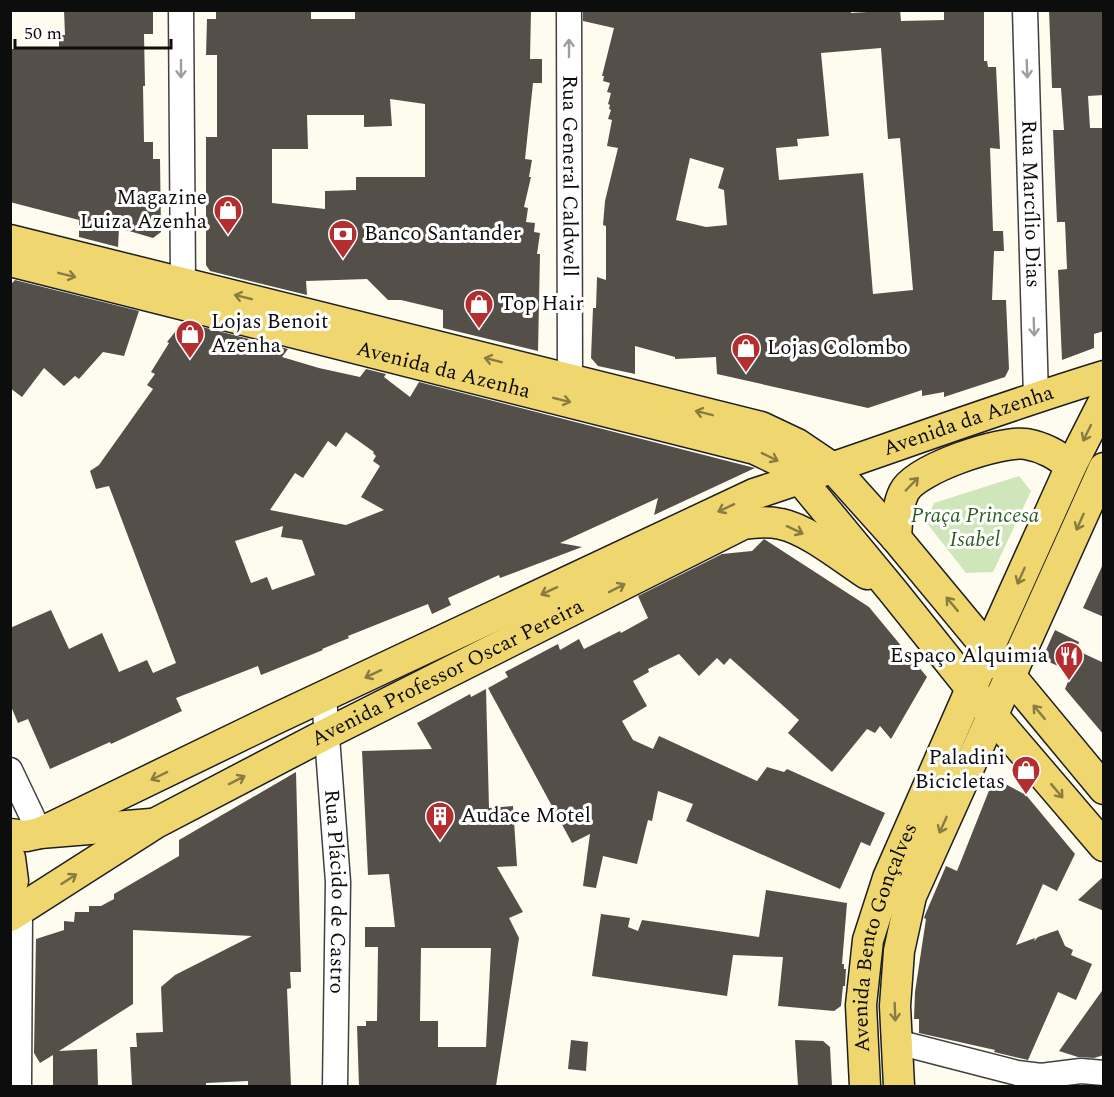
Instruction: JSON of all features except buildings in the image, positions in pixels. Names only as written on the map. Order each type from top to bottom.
[{"type":"main road","name":"Avenida da Azenha","points":[[10,240],[761,427],[797,444],[834,469]]},
{"type":"main road","name":"Avenida da Azenha","points":[[10,261],[755,449],[780,461],[800,479],[1036,397],[1104,376]]},
{"type":"main road","name":"Avenida Bento Gonçalves","points":[[865,1086],[861,1005],[868,940],[888,878],[1071,466],[1104,400]]},
{"type":"main road","points":[[896,538],[898,512],[904,491],[918,477],[940,465],[1007,444],[1023,443],[1042,447],[1071,466]]},
{"type":"main road","name":"Avenida Bento Gonçalves","points":[[899,1086],[895,1006],[899,951],[911,896],[1104,468]]},
{"type":"main road","points":[[834,469],[896,538],[1104,789]]},
{"type":"main road","points":[[800,479],[992,715],[1104,846]]},
{"type":"main road","name":"Avenida Professor Oscar Pereira","points":[[40,833],[754,494],[800,479]]},
{"type":"main road","name":"Avenida Professor Oscar Pereira","points":[[14,906],[154,824],[326,734],[743,524],[762,521],[797,529],[892,590]]},
{"type":"main road","points":[[10,834],[26,836],[154,824]]},
{"type":"main road","points":[[10,858],[14,906]]},
{"type":"street","points":[[181,10],[183,282]]},
{"type":"street","name":"Rua General Caldwell","points":[[569,10],[570,379]]},
{"type":"street","name":"Rua Marcílio Dias","points":[[1025,10],[1036,397]]},
{"type":"street","name":"Rua Plácido de Castro","points":[[324,697],[338,882],[335,1086]]},
{"type":"street","points":[[10,770],[40,833]]},
{"type":"street","points":[[14,906],[20,1086]]},
{"type":"street","points":[[897,1042],[1017,1073],[1041,1076],[1081,1071],[1104,1073]]},
{"type":"green space","name":"Praça Princesa Isabel","points":[[1019,476],[1031,491],[993,572],[966,573],[926,522],[934,503]]},
{"type":"place","name":"Magazine Luiza Azenha","points":[[228,236]]},
{"type":"place","name":"Banco Santander","points":[[343,260]]},
{"type":"place","name":"Top Hair","points":[[479,330]]},
{"type":"place","name":"Lojas Benoit Azenha","points":[[190,360]]},
{"type":"place","name":"Lojas Colombo","points":[[746,374]]},
{"type":"place","name":"Espaço Alquimia","points":[[1069,682]]},
{"type":"place","name":"Paladini Bicicletas","points":[[1026,796]]},
{"type":"place","name":"Audace Motel","points":[[440,842]]}]
